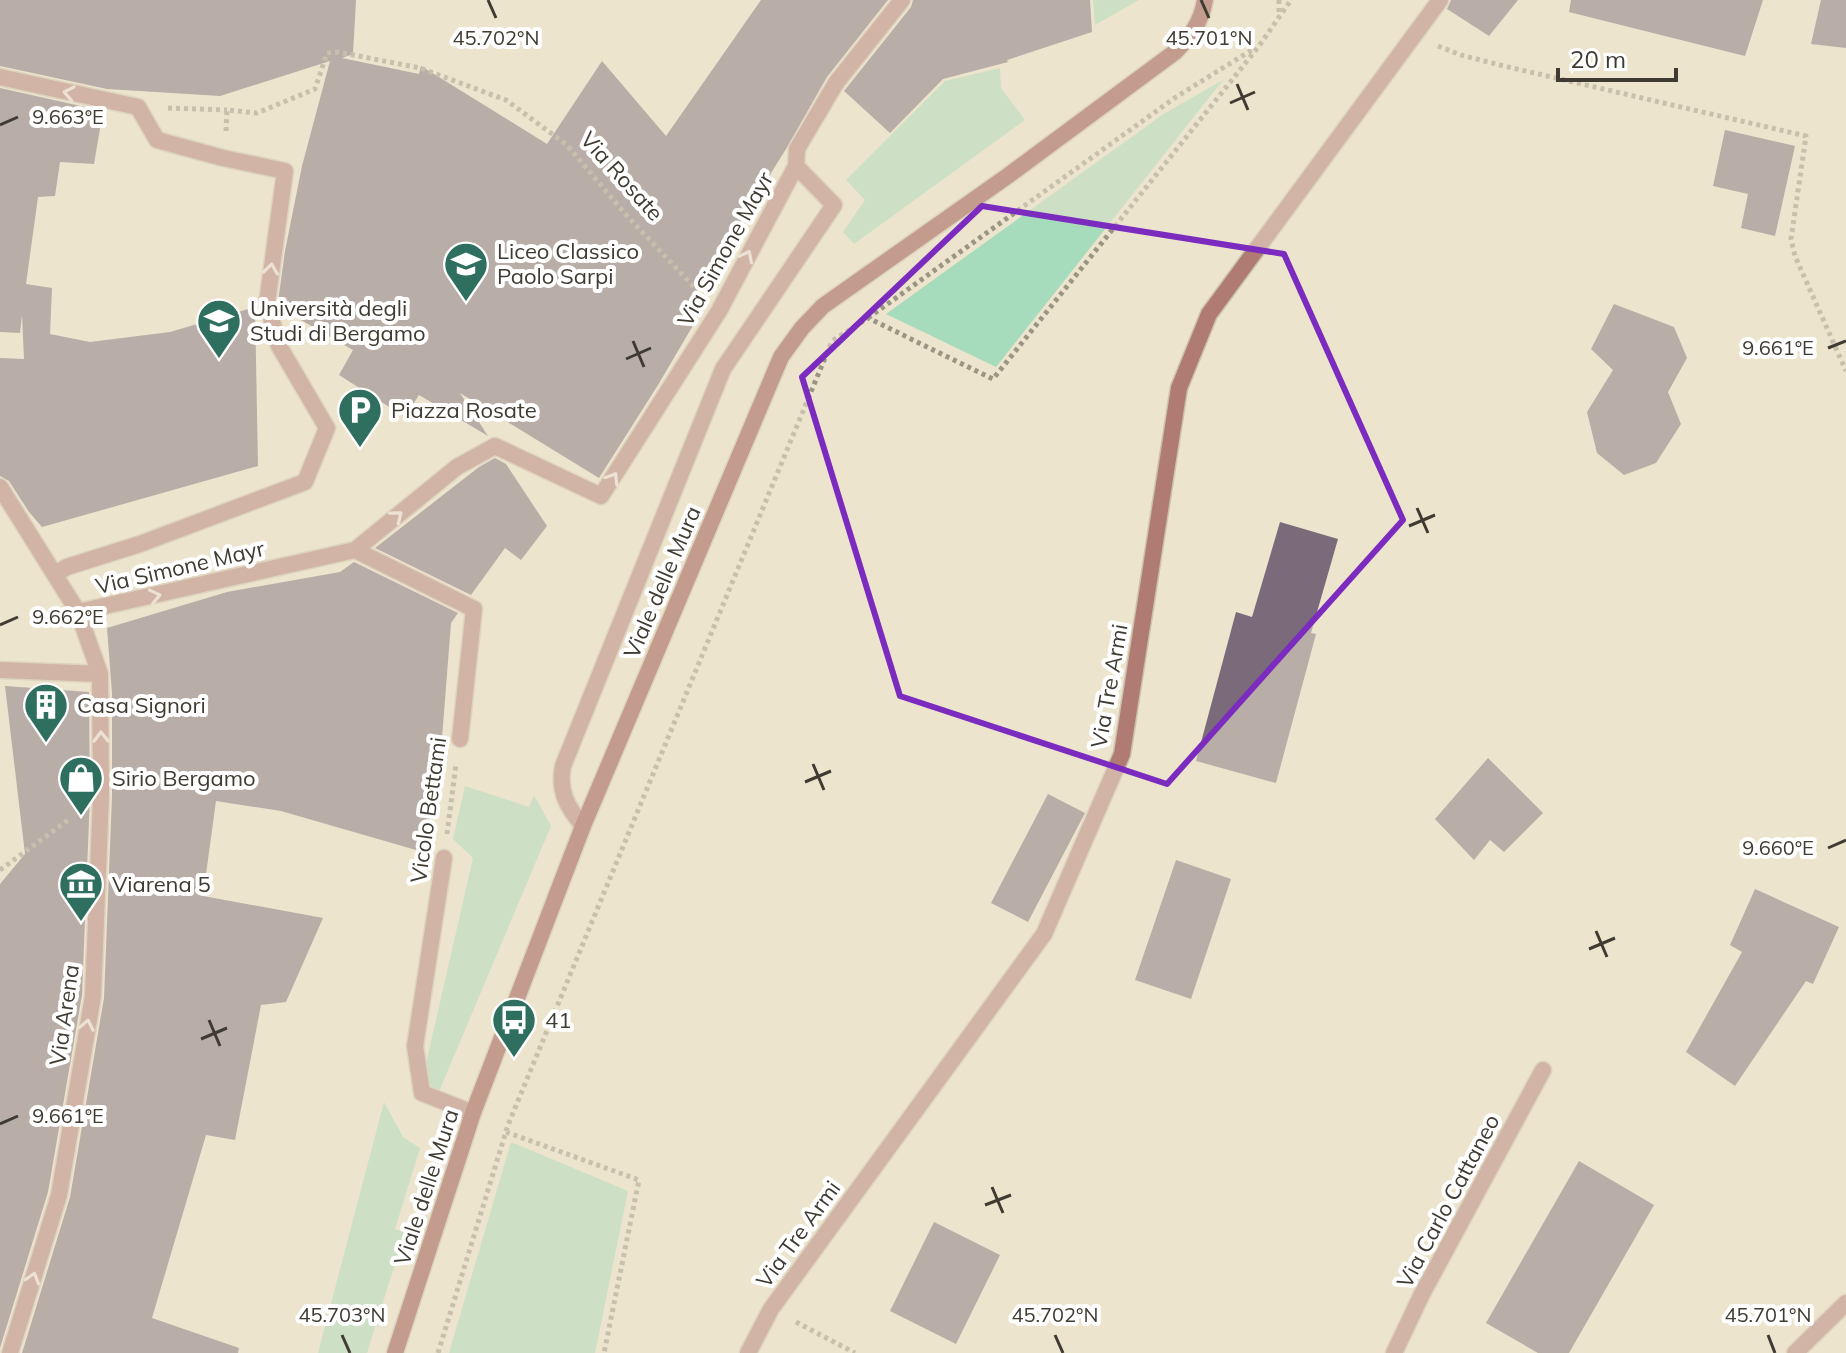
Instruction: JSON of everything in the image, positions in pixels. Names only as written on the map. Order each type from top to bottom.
[{"type":"street","points":[[796,157],[836,83],[902,0]]},
{"type":"street","name":"Viale delle Mura","points":[[395,1353],[473,1113],[583,826],[781,357],[823,306],[1009,175],[1175,52],[1190,37],[1202,17],[1205,0]]},
{"type":"street","name":"Via Tre Armi","points":[[748,1353],[771,1309],[1044,934],[1122,754],[1179,388],[1209,314],[1440,0]]},
{"type":"street","points":[[0,77],[138,107],[157,140],[285,171],[267,303],[279,346],[327,428],[305,482],[140,544],[67,567],[55,574]]},
{"type":"street","name":"Via Simone Mayr","points":[[78,612],[355,550],[457,467],[495,446],[601,496],[719,311],[796,157],[834,205],[723,369],[563,766],[564,799],[583,826]]},
{"type":"street","points":[[0,487],[78,612]]},
{"type":"street","name":"Vicolo Bettami","points":[[355,550],[474,609],[460,739]]},
{"type":"street","name":"Via Arena","points":[[10,1353],[59,1195],[93,996],[101,796],[100,674],[78,612]]},
{"type":"street","points":[[0,670],[100,674]]},
{"type":"street","name":"Vicolo Bettami","points":[[444,858],[415,1046],[422,1093],[473,1113]]},
{"type":"street","name":"Via Carlo Cattaneo","points":[[1394,1353],[1422,1294],[1543,1070]]},
{"type":"street","points":[[1795,1353],[1846,1303]]},
{"type":"path","points":[[1279,0],[1279,15]]},
{"type":"path","points":[[868,318],[993,379],[1259,46],[1291,0]]},
{"type":"path","points":[[1414,36],[1461,55],[1806,136],[1791,239],[1795,256],[1846,371]]},
{"type":"path","points":[[438,1353],[506,1132],[832,341],[1176,97],[1259,46]]},
{"type":"path","name":"Via Rosate","points":[[138,107],[257,113],[315,89],[327,53],[338,52],[420,68],[506,100],[567,145],[628,217],[719,311]]},
{"type":"path","points":[[223,158],[227,110]]},
{"type":"path","name":"Vicolo Bettami","points":[[444,858],[460,739]]},
{"type":"path","points":[[0,870],[101,796]]},
{"type":"path","points":[[506,1132],[639,1180],[604,1353]]},
{"type":"path","points":[[771,1309],[855,1353]]},
{"type":"highlighted area","points":[[982,206],[1284,254],[1403,520],[1167,784],[900,696],[802,377]]},
{"type":"green space","points":[[1093,0],[1139,0],[1095,25]]},
{"type":"green space","points":[[1000,68],[1001,88],[1025,120],[854,244],[843,232],[865,200],[846,180],[945,81]]},
{"type":"green space","points":[[1223,80],[996,367],[886,314],[1165,113]]},
{"type":"green space","points":[[465,786],[529,807],[534,795],[551,826],[438,1094],[426,1089],[425,1068],[473,858],[453,839]]},
{"type":"green space","points":[[384,1102],[403,1137],[420,1148],[395,1229],[405,1232],[367,1353],[318,1353]]},
{"type":"green space","points":[[511,1142],[628,1191],[595,1353],[449,1353]]},
{"type":"building","points":[[0,0],[356,0],[353,54],[342,58],[419,74],[421,66],[547,144],[602,61],[666,136],[761,0],[888,0],[827,77],[695,295],[705,305],[599,478],[460,393],[488,436],[419,395],[405,417],[339,375],[353,350],[280,308],[278,302],[285,251],[302,166],[330,61],[220,96],[107,89],[0,66]]},
{"type":"building","points":[[913,0],[1090,0],[1092,32],[1008,62],[943,79],[890,133],[844,91],[911,7]]},
{"type":"building","points":[[1451,0],[1518,0],[1489,36],[1447,9]]},
{"type":"building","points":[[1571,0],[1763,0],[1745,56],[1569,12]]},
{"type":"building","points":[[1821,0],[1846,0],[1846,48],[1811,44]]},
{"type":"building","points":[[0,88],[103,111],[94,164],[60,162],[55,196],[38,197],[26,284],[52,288],[50,334],[90,342],[170,332],[255,307],[258,466],[42,527],[9,481],[0,476],[0,358],[24,359],[22,315],[20,333],[0,332]]},
{"type":"building","points":[[1725,130],[1795,146],[1775,236],[1741,228],[1748,194],[1713,186]]},
{"type":"building","points":[[1614,304],[1674,327],[1687,358],[1668,392],[1681,424],[1656,463],[1624,475],[1597,453],[1587,412],[1613,370],[1591,349]]},
{"type":"building","points":[[495,458],[506,464],[547,526],[521,560],[505,548],[471,595],[375,548],[479,467]]},
{"type":"building","points":[[1280,522],[1338,539],[1311,633],[1316,634],[1276,783],[1196,761],[1236,612],[1252,617]]},
{"type":"building","points":[[354,562],[458,613],[451,623],[439,776],[423,852],[281,811],[216,801],[203,896],[323,918],[286,1002],[261,1005],[235,1140],[206,1135],[152,1318],[239,1348],[238,1353],[22,1353],[70,1197],[104,998],[112,796],[112,693],[107,628],[227,592],[340,572]]},
{"type":"building","points":[[5,686],[89,692],[90,796],[82,995],[48,1192],[0,1348],[0,884],[25,854]]},
{"type":"building","points":[[1488,758],[1543,813],[1504,852],[1490,840],[1474,860],[1435,819]]},
{"type":"building","points":[[1048,794],[1085,813],[1028,922],[991,903]]},
{"type":"building","points":[[1176,860],[1231,879],[1191,999],[1135,980]]},
{"type":"building","points":[[1755,889],[1839,927],[1813,984],[1806,981],[1735,1086],[1686,1052],[1742,952],[1730,945]]},
{"type":"building","points":[[1579,1161],[1654,1205],[1569,1353],[1538,1353],[1486,1323]]},
{"type":"building","points":[[934,1222],[1000,1255],[956,1344],[890,1311]]},
{"type":"place","name":"Liceo Classico Paolo Sarpi","points":[[466,303]]},
{"type":"place","name":"Università degli Studi di Bergamo","points":[[219,360]]},
{"type":"place","name":"Piazza Rosate","points":[[360,449]]},
{"type":"place","name":"Casa Signori","points":[[46,744]]},
{"type":"place","name":"Sirio Bergamo","points":[[81,817]]},
{"type":"place","name":"Viarena 5","points":[[81,923]]},
{"type":"place","name":"41","points":[[514,1059]]}]
